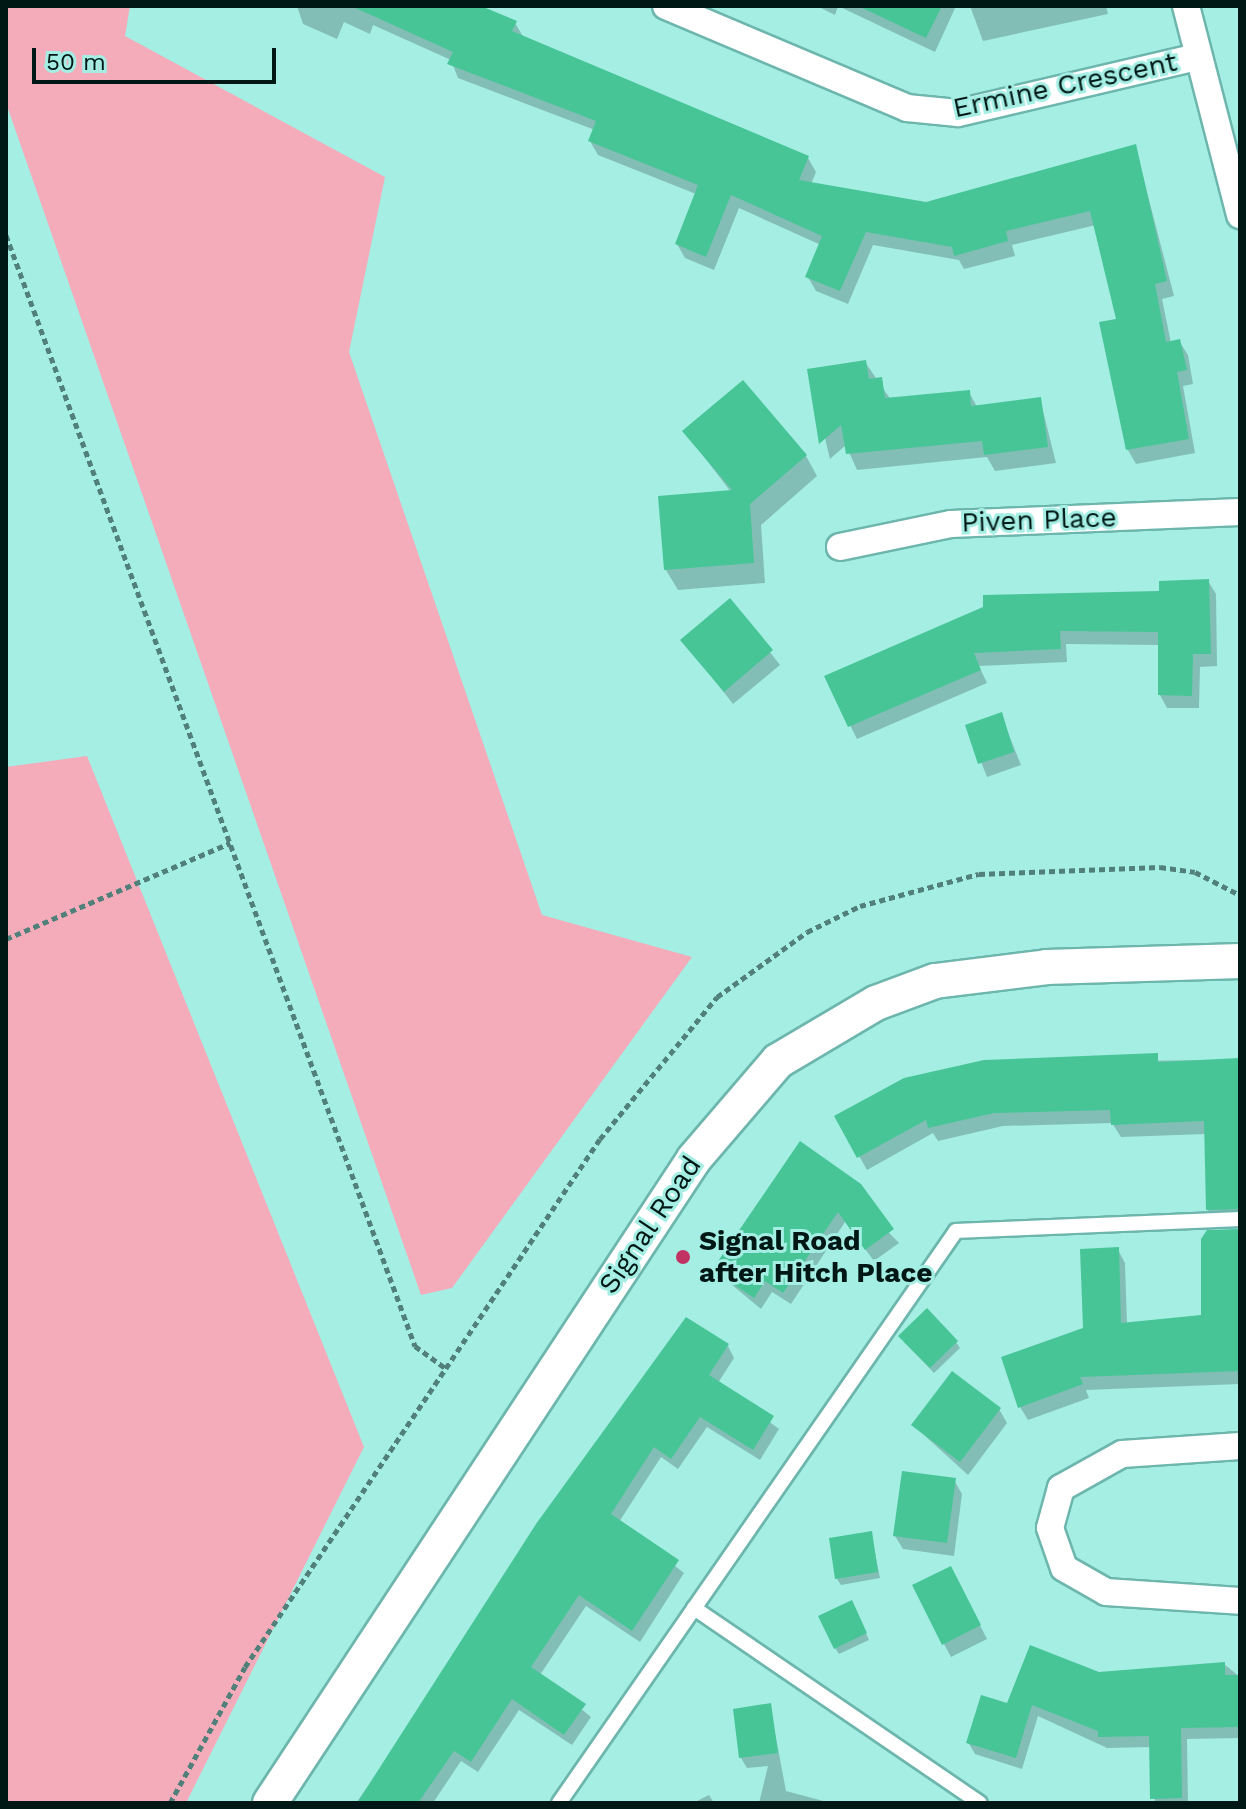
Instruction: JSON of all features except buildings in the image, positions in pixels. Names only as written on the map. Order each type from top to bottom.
[{"type":"street","name":"Ermine Crescent","points":[[666,6],[907,108],[958,113],[1196,57]]},
{"type":"street","points":[[1186,6],[1196,57],[1240,215]]},
{"type":"street","name":"Piven Place","points":[[840,547],[951,524],[1240,512]]},
{"type":"street","name":"Signal Road","points":[[270,1803],[694,1159],[778,1061],[876,1003],[935,981],[1047,967],[1240,961]]},
{"type":"street","points":[[1240,1446],[1122,1454],[1061,1488],[1050,1528],[1064,1568],[1106,1592],[1240,1601]]},
{"type":"lane","points":[[559,1803],[956,1231],[1240,1219]]},
{"type":"lane","points":[[694,1608],[980,1803]]},
{"type":"path","points":[[6,235],[415,1346],[445,1368]]},
{"type":"path","points":[[6,939],[230,843]]},
{"type":"shaded area","points":[[6,6],[130,6],[125,36],[385,177],[349,352],[542,915],[692,957],[452,1288],[421,1295],[6,103]]},
{"type":"shaded area","points":[[87,756],[364,1447],[186,1803],[6,1803],[6,767]]},
{"type":"place","name":"Signal Road after Hitch Place","points":[[683,1257]]}]
